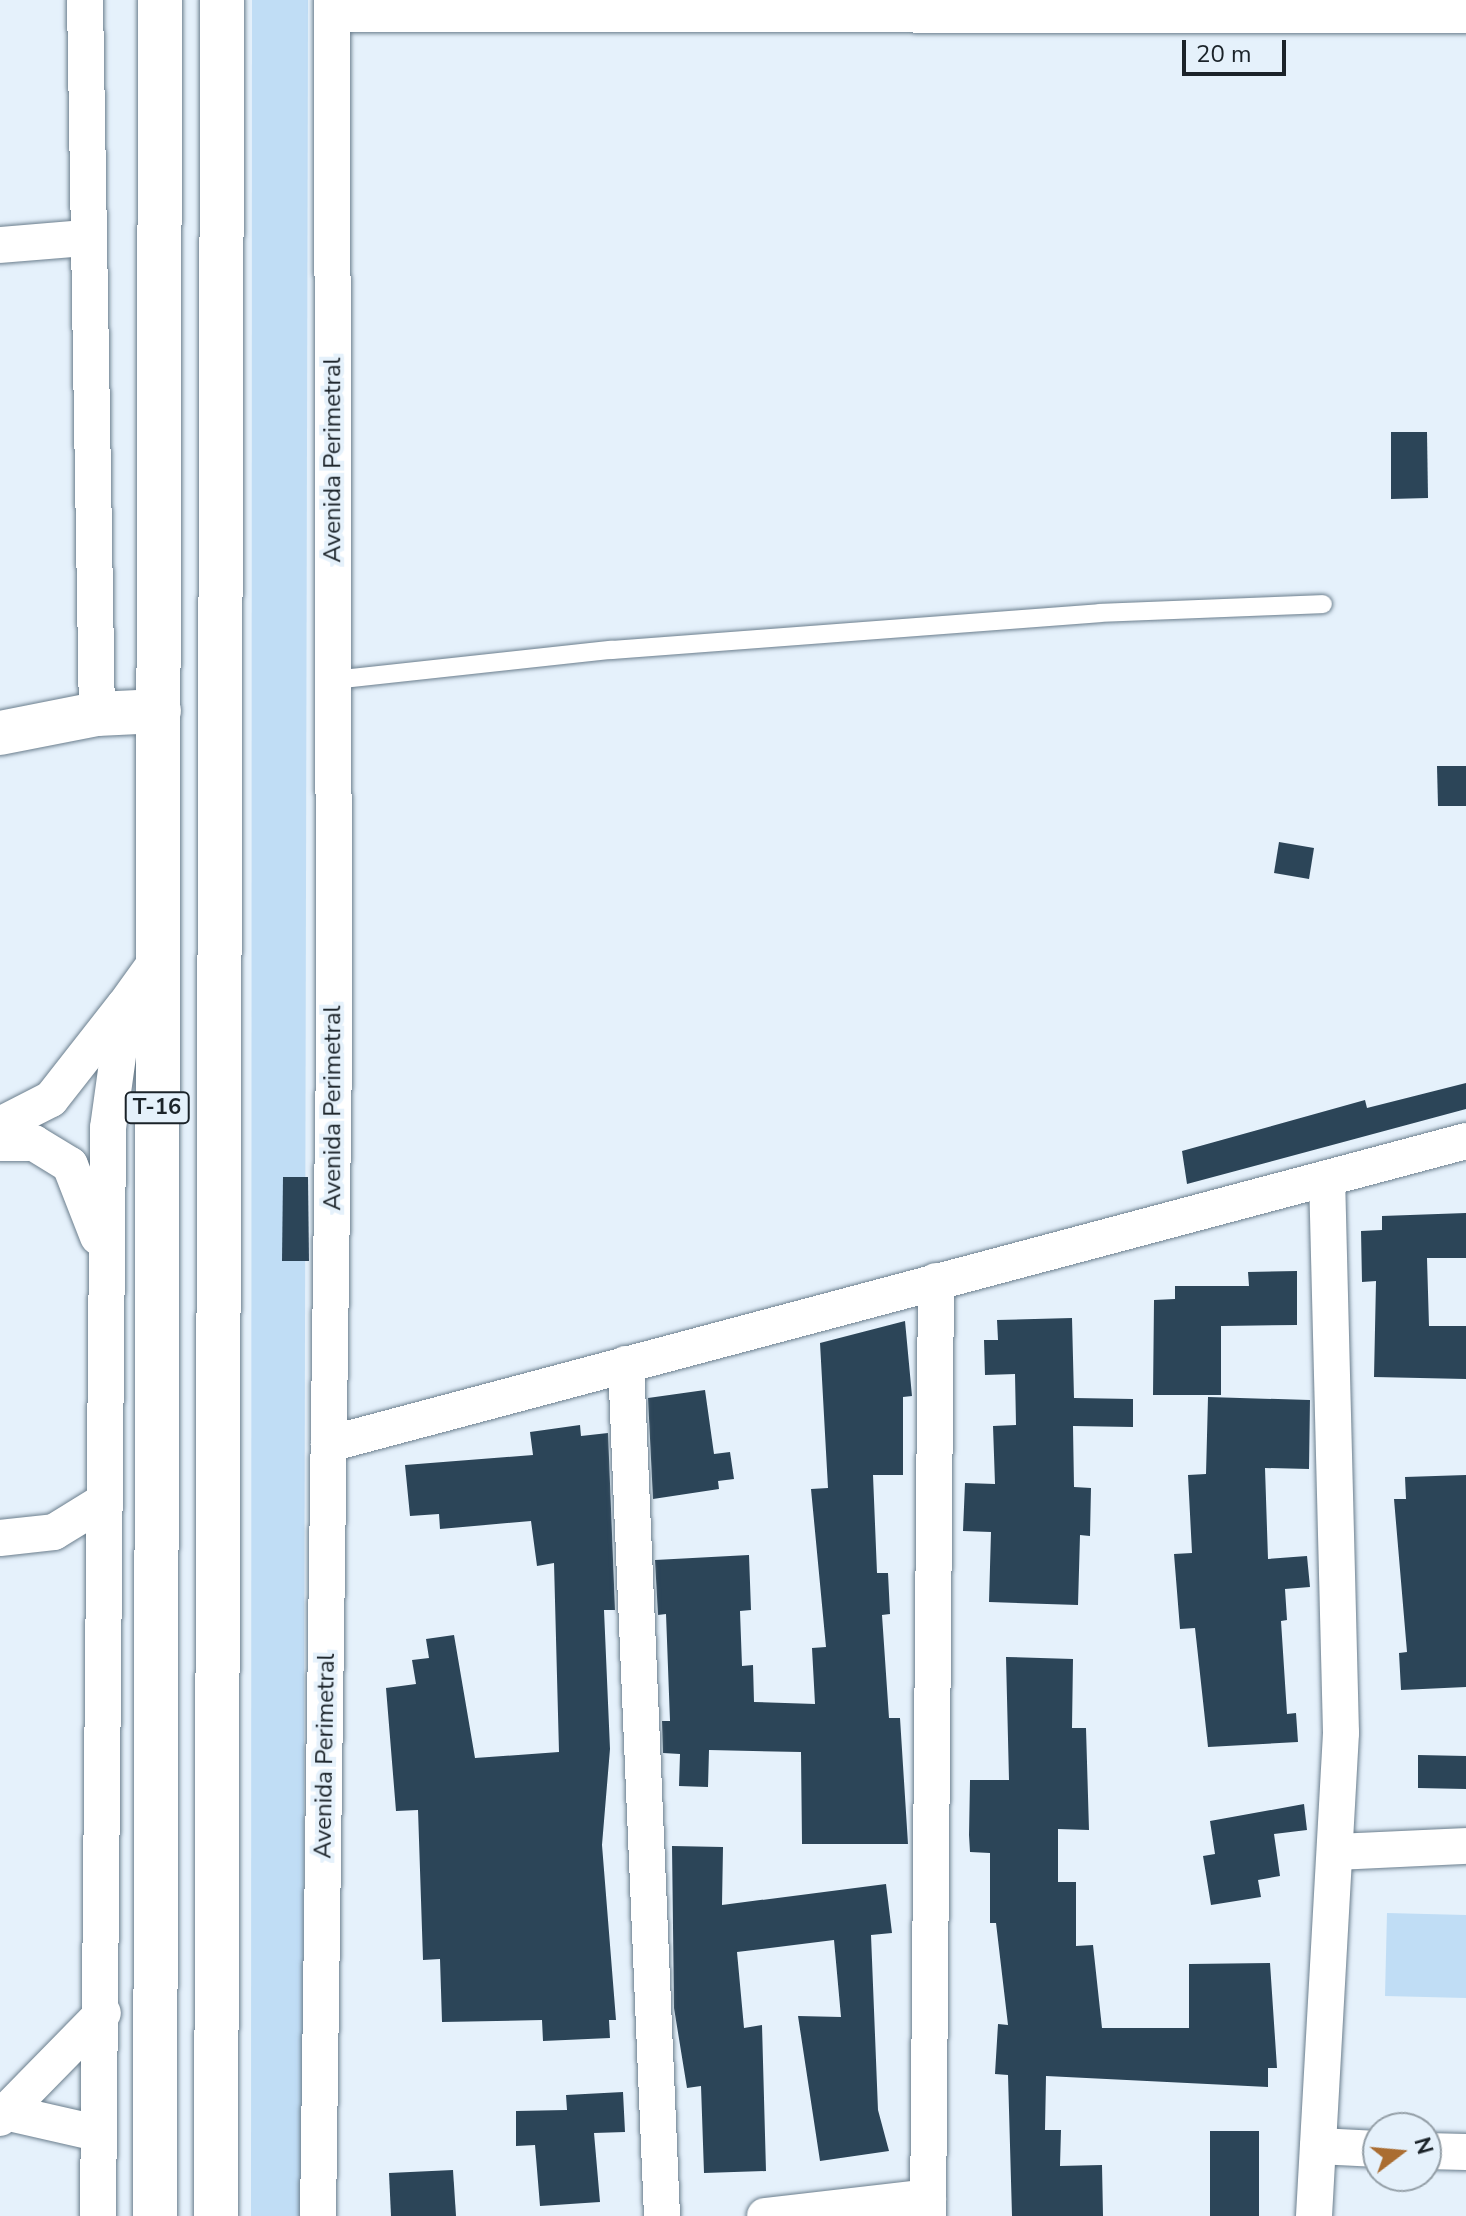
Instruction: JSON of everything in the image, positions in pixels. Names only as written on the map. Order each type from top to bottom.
[{"type":"main road","name":"T-16","points":[[155,2216],[160,0]]},
{"type":"main road","name":"T-16","points":[[216,2216],[222,0]]},
{"type":"main road","points":[[0,733],[97,714],[159,711]]},
{"type":"street","points":[[85,0],[85,238],[97,714]]},
{"type":"street","points":[[332,7],[1190,7],[1466,15]]},
{"type":"street","name":"Avenida Perimetral","points":[[318,2216],[329,1444],[333,680],[332,7]]},
{"type":"street","points":[[0,245],[85,238]]},
{"type":"street","points":[[0,1125],[51,1099],[158,959]]},
{"type":"street","points":[[98,2216],[97,2133],[103,2013],[104,1254],[108,1128],[125,1005]]},
{"type":"street","points":[[329,1444],[1466,1141]]},
{"type":"street","points":[[0,1143],[34,1143],[70,1165],[104,1254]]},
{"type":"street","points":[[1314,2216],[1338,1852],[1341,1579],[1327,1178]]},
{"type":"street","points":[[765,2216],[928,2206],[936,1281]]},
{"type":"street","points":[[626,1364],[662,2216]]},
{"type":"street","points":[[0,1538],[54,1532],[103,1502]]},
{"type":"street","points":[[1338,1852],[1466,1846]]},
{"type":"street","points":[[4,2116],[103,2013]]},
{"type":"street","points":[[4,2116],[97,2133]]},
{"type":"street","points":[[1318,2146],[1362,2148]]},
{"type":"street","points":[[1442,2151],[1466,2152]]},
{"type":"lane","points":[[333,680],[642,647],[1100,613],[1323,604]]},
{"type":"shaded area","points":[[252,0],[308,0],[303,2216],[251,2216]]},
{"type":"shaded area","points":[[1387,1913],[1466,1915],[1466,1998],[1385,1996]]},
{"type":"building","points":[[1391,432],[1427,432],[1428,498],[1391,499]]},
{"type":"building","points":[[1437,766],[1466,766],[1466,806],[1438,806]]},
{"type":"building","points":[[1279,842],[1314,848],[1309,879],[1274,873]]},
{"type":"building","points":[[1466,1083],[1466,1109],[1187,1184],[1182,1151],[1365,1100],[1367,1108]]},
{"type":"building","points":[[283,1177],[308,1177],[309,1261],[282,1261]]},
{"type":"building","points":[[1466,1213],[1466,1258],[1427,1258],[1429,1326],[1466,1326],[1466,1379],[1374,1377],[1376,1281],[1362,1282],[1361,1231],[1382,1230],[1382,1216]]},
{"type":"building","points":[[1297,1271],[1297,1325],[1221,1326],[1221,1395],[1153,1395],[1154,1300],[1175,1299],[1175,1286],[1249,1286],[1248,1272]]},
{"type":"building","points":[[1072,1318],[1074,1398],[1133,1399],[1133,1427],[1073,1426],[1074,1487],[1091,1488],[1090,1536],[1080,1535],[1078,1605],[989,1602],[991,1532],[963,1531],[965,1483],[995,1484],[993,1426],[1016,1425],[1015,1374],[985,1375],[984,1340],[998,1340],[997,1320]]},
{"type":"building","points":[[905,1321],[912,1396],[903,1397],[903,1475],[873,1475],[877,1573],[888,1573],[890,1614],[882,1615],[889,1718],[900,1718],[908,1844],[802,1844],[801,1752],[709,1750],[708,1787],[679,1786],[680,1754],[663,1753],[662,1721],[670,1721],[666,1614],[658,1615],[655,1560],[749,1555],[751,1610],[740,1611],[742,1666],[753,1665],[754,1702],[815,1704],[812,1648],[826,1647],[811,1489],[828,1488],[820,1343]]},
{"type":"building","points":[[705,1390],[714,1454],[730,1452],[734,1479],[718,1481],[719,1489],[653,1499],[648,1398]]},
{"type":"building","points":[[1208,1397],[1310,1400],[1309,1469],[1265,1468],[1268,1559],[1307,1556],[1310,1587],[1285,1589],[1287,1620],[1281,1621],[1287,1714],[1296,1713],[1298,1742],[1208,1747],[1195,1628],[1180,1629],[1174,1554],[1192,1553],[1188,1475],[1206,1474]]},
{"type":"building","points":[[580,1425],[581,1436],[608,1433],[615,1610],[604,1610],[610,1749],[602,1845],[616,2020],[609,2020],[610,2038],[543,2041],[542,2020],[442,2022],[440,1959],[423,1960],[418,1810],[396,1811],[386,1688],[416,1684],[412,1660],[429,1658],[426,1639],[454,1635],[475,1758],[559,1752],[554,1563],[537,1566],[531,1521],[440,1529],[439,1514],[410,1516],[405,1465],[533,1455],[530,1432]]},
{"type":"building","points":[[1466,1475],[1466,1687],[1401,1690],[1399,1653],[1407,1652],[1394,1499],[1406,1499],[1405,1477]]},
{"type":"building","points":[[1006,1657],[1073,1659],[1072,1728],[1086,1728],[1089,1830],[1058,1829],[1058,1882],[1076,1882],[1076,1946],[1093,1945],[1102,2028],[1189,2028],[1189,1964],[1270,1963],[1277,2068],[1268,2068],[1268,2087],[1046,2076],[1045,2130],[1061,2130],[1060,2166],[1102,2165],[1103,2216],[1012,2216],[1008,2075],[995,2074],[998,2024],[1008,2025],[996,1923],[990,1923],[990,1853],[970,1852],[969,1835],[970,1780],[1009,1780]]},
{"type":"building","points":[[1418,1755],[1466,1756],[1466,1789],[1418,1788]]},
{"type":"building","points":[[1304,1804],[1307,1830],[1274,1834],[1280,1876],[1258,1880],[1261,1897],[1211,1905],[1203,1856],[1215,1854],[1210,1821]]},
{"type":"building","points":[[672,1846],[723,1847],[722,1905],[886,1884],[892,1933],[871,1935],[878,2110],[889,2151],[820,2161],[798,2016],[841,2017],[834,1940],[737,1952],[744,2028],[762,2025],[766,2171],[704,2173],[701,2086],[687,2088],[674,2008]]},
{"type":"building","points":[[623,2092],[625,2132],[594,2133],[600,2202],[540,2206],[535,2145],[516,2146],[516,2111],[567,2110],[566,2095]]},
{"type":"building","points":[[1210,2131],[1259,2131],[1259,2216],[1210,2216]]},
{"type":"building","points":[[453,2170],[456,2216],[391,2216],[389,2173]]}]
